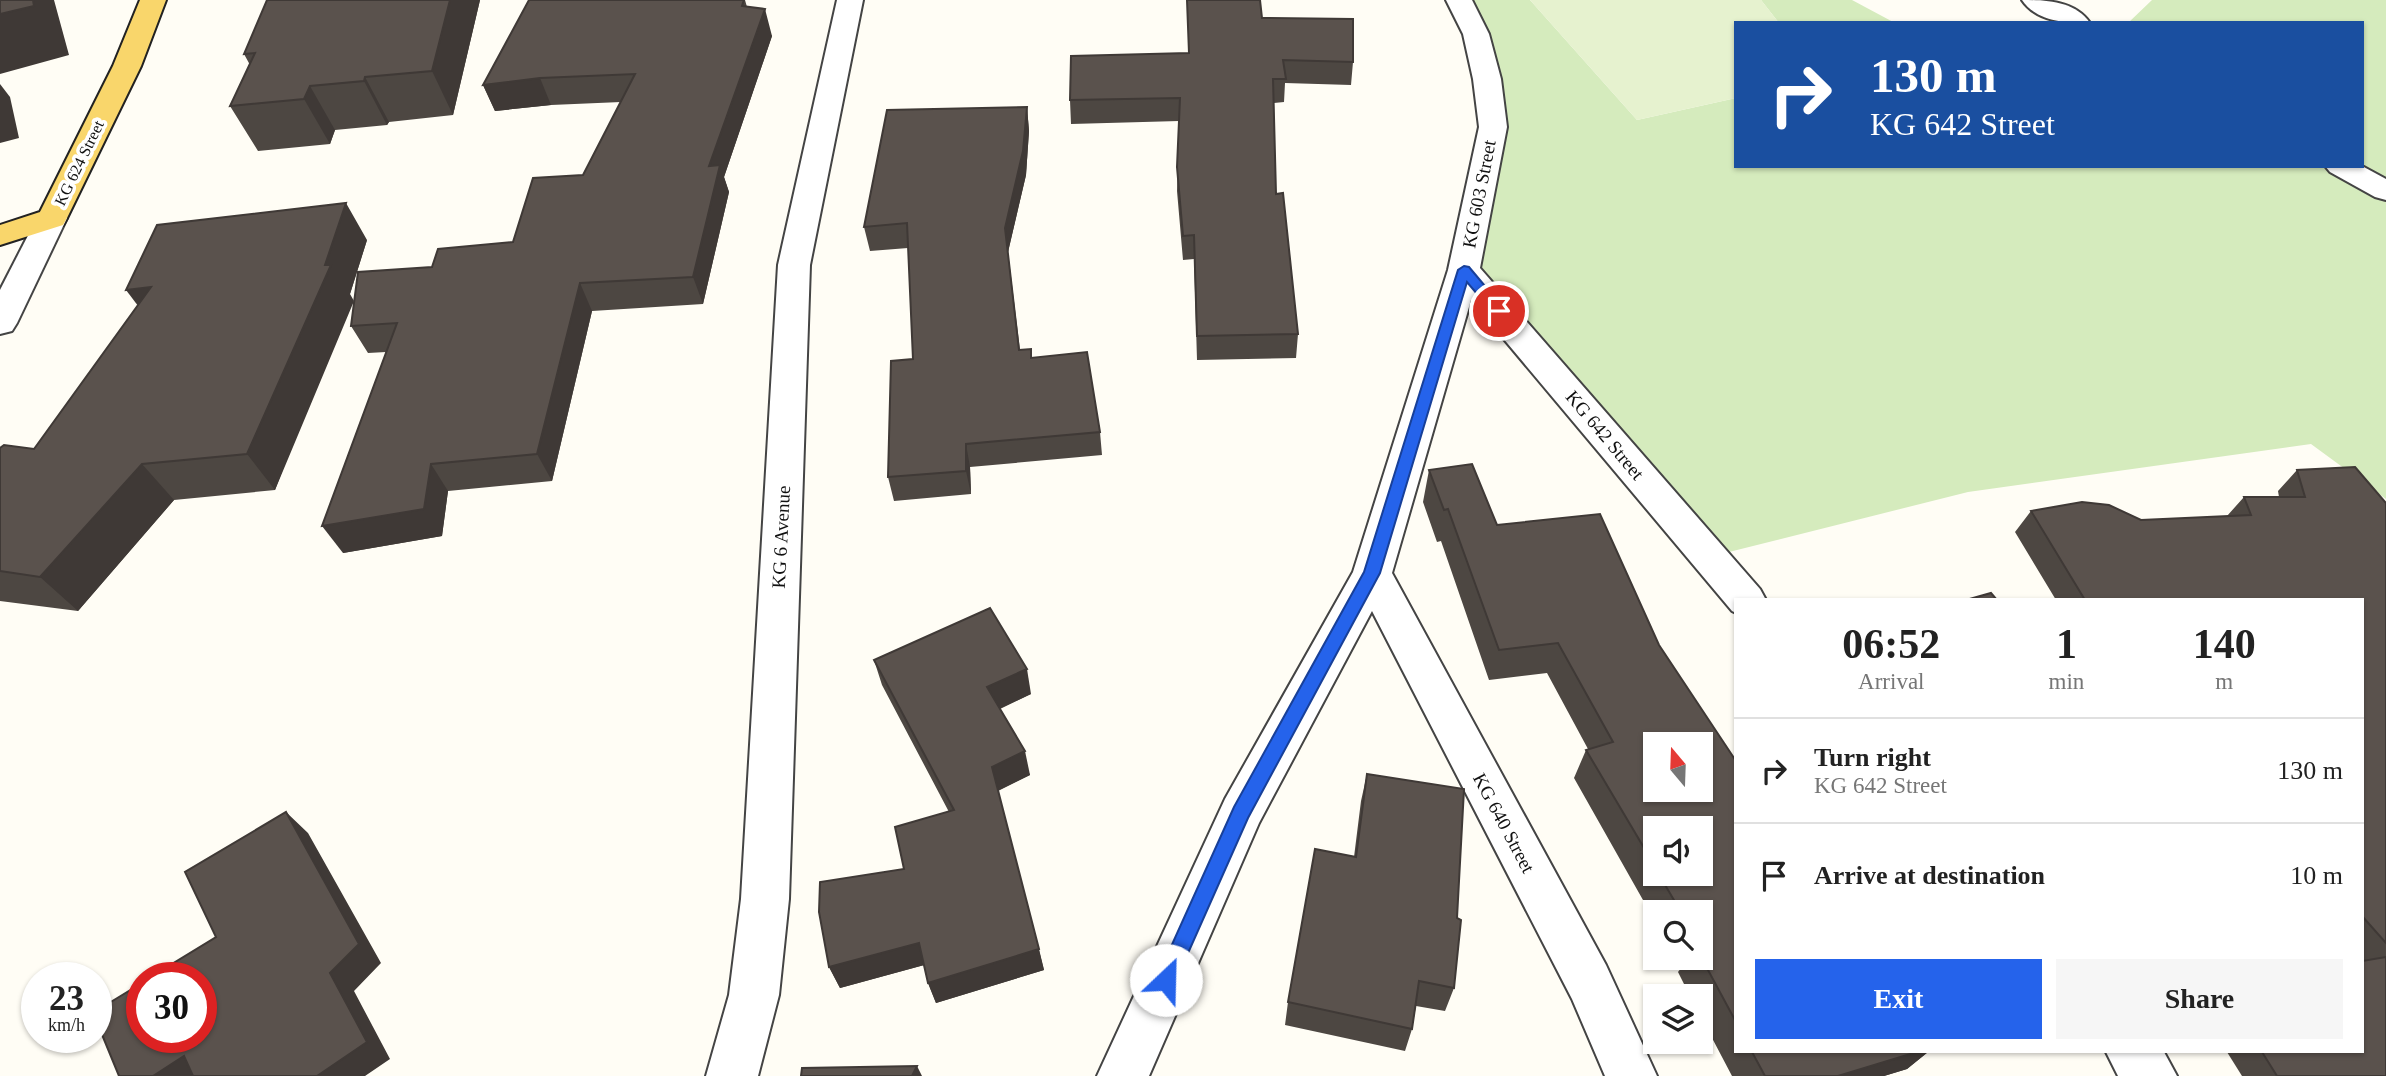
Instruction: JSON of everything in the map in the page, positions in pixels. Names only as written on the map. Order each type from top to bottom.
[{"type":"main road","name":"KG 624 Street","points":[[52,218],[127,66],[153,0]]},
{"type":"main road","points":[[0,235],[52,218]]},
{"type":"street","name":"KG 6 Avenue","points":[[732,1076],[754,995],[765,900],[794,265],[850,0]]},
{"type":"street","name":"KG 603 Street","points":[[1123,1076],[1241,813],[1372,573],[1464,270],[1493,127],[1487,79],[1476,34],[1459,0]]},
{"type":"street","points":[[2035,0],[2073,21]]},
{"type":"street","points":[[2344,168],[2386,191]]},
{"type":"street","name":"KG 624 Street","points":[[0,323],[52,218]]},
{"type":"street","name":"KG 642 Street","points":[[1464,270],[1744,598]]},
{"type":"street","name":"KG 640 Street","points":[[1372,573],[1589,982],[1631,1076]]},
{"type":"street","points":[[2132,1053],[2151,1076]]},
{"type":"green space","points":[[1459,0],[1530,0],[1637,120],[1734,98],[1734,168],[2364,168],[2364,21],[2130,21],[2152,0],[2386,0],[2386,499],[2311,444],[1968,492],[1709,557],[1464,270],[1493,127]]},
{"type":"green space","points":[[1530,0],[1761,0],[1777,21],[1734,21],[1734,98],[1637,120]]},
{"type":"green space","points":[[1761,0],[1852,0],[1891,21],[1777,21]]},
{"type":"building","points":[[0,0],[33,0],[34,6],[0,14]]},
{"type":"building","points":[[267,0],[450,0],[432,71],[365,77],[364,81],[310,86],[304,99],[230,106],[255,53],[244,54]]},
{"type":"building","points":[[529,0],[744,0],[742,6],[765,9],[709,166],[720,165],[693,277],[580,283],[537,454],[431,464],[424,509],[322,526],[397,323],[351,326],[358,272],[432,267],[438,249],[513,242],[533,178],[583,175],[635,74],[540,78],[483,85]]},
{"type":"building","points":[[1187,0],[1260,0],[1262,18],[1353,19],[1353,62],[1283,60],[1286,79],[1273,79],[1276,194],[1283,193],[1298,334],[1197,336],[1194,235],[1183,236],[1177,167],[1180,98],[1070,100],[1071,56],[1189,53]]},
{"type":"building","points":[[1027,107],[1023,151],[1005,228],[1019,350],[1031,349],[1031,358],[1087,352],[1100,432],[966,444],[966,471],[888,477],[891,361],[913,359],[907,223],[864,227],[887,110]]},
{"type":"building","points":[[346,203],[325,265],[331,265],[247,454],[142,464],[40,577],[0,571],[0,448],[4,445],[34,449],[151,287],[126,290],[157,225]]},
{"type":"building","points":[[1472,464],[1497,525],[1600,514],[1659,645],[1734,758],[1734,1018],[1708,970],[1713,970],[1713,900],[1674,900],[1666,886],[1713,886],[1713,816],[1643,816],[1643,846],[1586,750],[1613,742],[1558,643],[1499,650],[1448,509],[1444,510],[1429,470]]},
{"type":"building","points":[[2355,467],[2386,503],[2386,943],[2364,918],[2364,598],[2084,598],[2031,511],[2082,502],[2109,505],[2141,520],[2251,515],[2244,497],[2305,497],[2297,470]]},
{"type":"building","points":[[1991,593],[1995,598],[1973,598]]},
{"type":"building","points":[[990,608],[1027,669],[987,687],[1025,751],[992,767],[1039,949],[928,983],[919,943],[829,967],[819,912],[820,882],[904,869],[895,827],[954,810],[874,660]]},
{"type":"building","points":[[1367,774],[1464,789],[1457,918],[1461,920],[1454,988],[1419,981],[1412,1029],[1288,1002],[1315,849],[1356,857]]},
{"type":"building","points":[[286,812],[359,944],[330,973],[367,1042],[317,1076],[193,1076],[184,1056],[153,1076],[119,1076],[110,1053],[112,1053],[112,1001],[126,993],[126,1053],[217,1053],[217,962],[175,962],[216,937],[185,872]]},
{"type":"building","points":[[2386,957],[2386,1076],[2277,1076],[2263,1053],[2364,1053],[2364,961]]},
{"type":"building","points":[[1753,1053],[1914,1053],[1838,1076],[1765,1076]]},
{"type":"building","points":[[917,1066],[912,1076],[801,1076],[802,1068]]},
{"type":"route","points":[[1166,980],[1241,813],[1372,573],[1464,270],[1499,311]]}]
